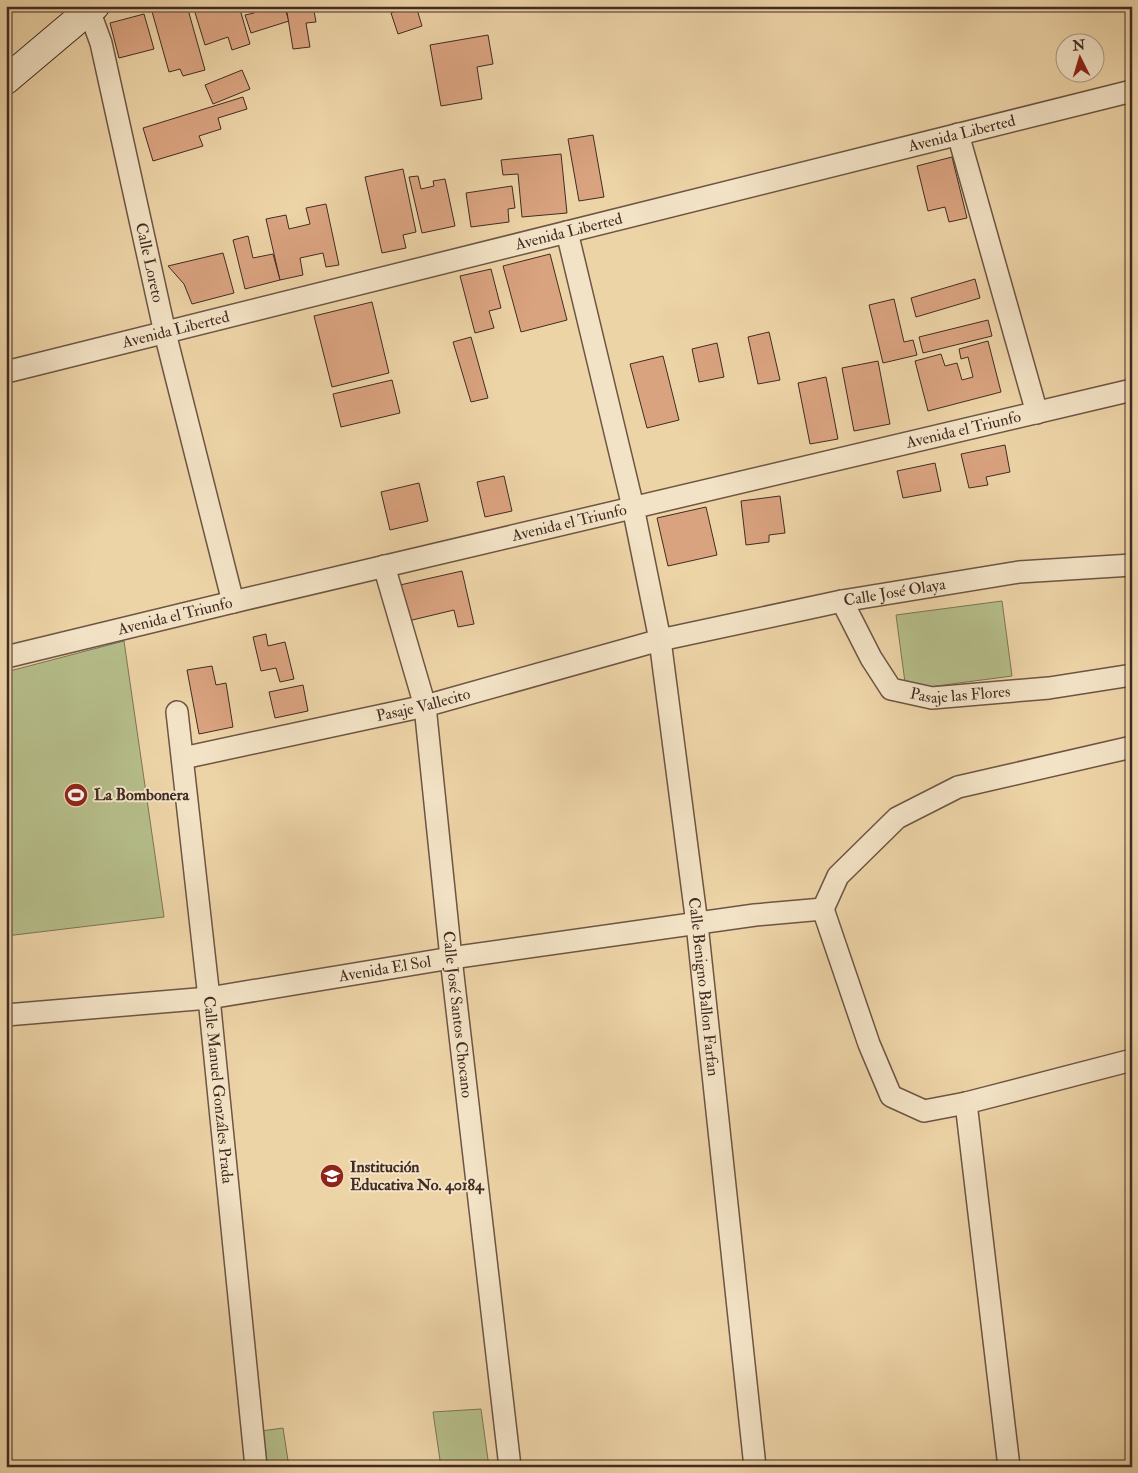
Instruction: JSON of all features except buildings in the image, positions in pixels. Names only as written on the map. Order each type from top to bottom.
[{"type":"street","points":[[6,80],[92,8]]},
{"type":"street","name":"Calle Loreto","points":[[92,8],[116,105],[164,333],[233,602]]},
{"type":"street","name":"Avenida Liberted","points":[[6,372],[1132,91]]},
{"type":"street","points":[[958,134],[1037,413]]},
{"type":"street","name":"Calle Benigno Ballon Farfan","points":[[567,232],[633,508],[660,640],[697,924],[755,1467]]},
{"type":"street","name":"Avenida el Triunfo","points":[[6,658],[384,566],[1132,390]]},
{"type":"street","name":"Calle José Olaya","points":[[660,640],[842,600],[1019,572],[1132,565]]},
{"type":"street","name":"Calle José Santos Chocano","points":[[384,566],[425,706],[451,958],[510,1467]]},
{"type":"street","name":"Pasaje las Flores","points":[[842,600],[871,658],[891,689],[932,698],[1049,688],[1132,675]]},
{"type":"street","name":"Pasaje Vallecito","points":[[182,758],[425,706],[660,640]]},
{"type":"street","name":"Calle Manuel Gonzáles Prada","points":[[177,712],[209,998],[256,1467]]},
{"type":"street","points":[[1132,747],[958,787],[897,818],[838,876],[823,909],[869,1044],[890,1096],[924,1110],[966,1103],[1132,1060]]},
{"type":"street","name":"Avenida El Sol","points":[[6,1016],[209,998],[451,958],[756,915],[823,909]]},
{"type":"street","points":[[966,1103],[1009,1467]]},
{"type":"green space","points":[[1002,601],[1012,676],[906,690],[896,615]]},
{"type":"green space","name":"La Bombonera","points":[[124,641],[164,917],[6,936],[6,672]]},
{"type":"green space","points":[[481,1409],[489,1467],[441,1467],[433,1412]]},
{"type":"green space","points":[[283,1428],[289,1467],[258,1467],[254,1432]]},
{"type":"place","name":"La Bombonera","points":[[76,795]]},
{"type":"place","name":"Institución Educativa No. 40184","points":[[332,1176]]}]
